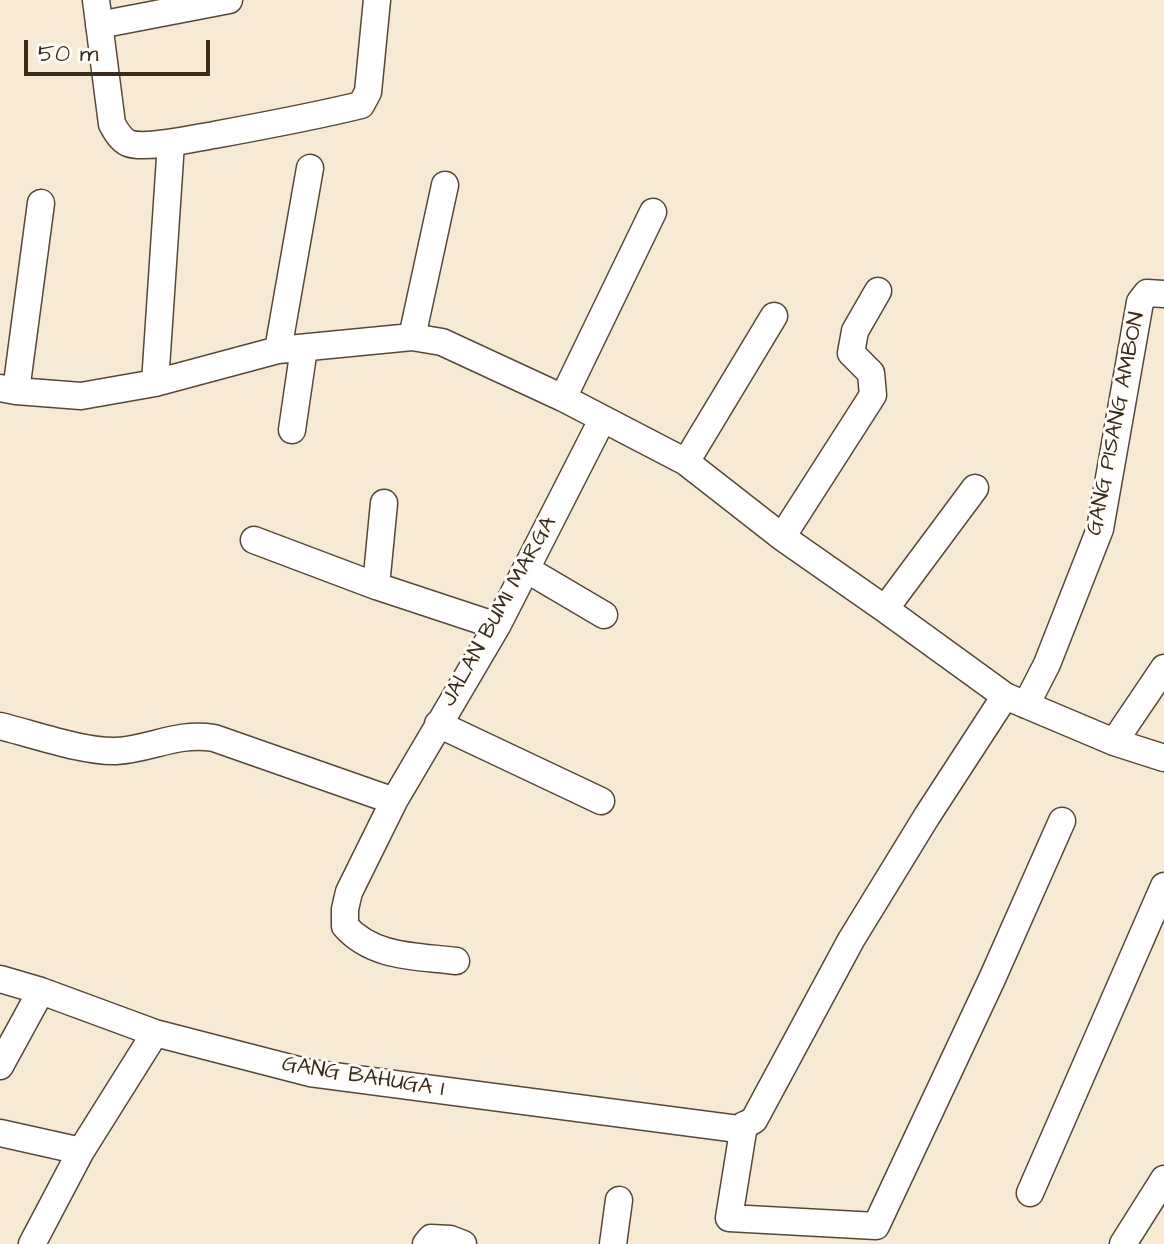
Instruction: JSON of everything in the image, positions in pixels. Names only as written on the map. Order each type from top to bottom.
[{"type":"street","points":[[220,1],[97,13],[112,124],[117,134],[128,143],[171,143],[319,116],[361,105],[368,92],[377,0]]},
{"type":"street","points":[[155,383],[171,143]]},
{"type":"street","points":[[292,430],[291,349],[310,168]]},
{"type":"street","points":[[412,337],[445,185]]},
{"type":"street","points":[[41,203],[8,389],[81,396],[155,383],[291,349],[412,337],[442,342],[563,398],[686,462],[782,537],[1015,701],[1114,742],[1164,758]]},
{"type":"street","points":[[563,398],[653,212]]},
{"type":"street","points":[[782,537],[873,395],[871,373],[851,353],[855,331],[878,291]]},
{"type":"street","name":"GANG PISANG AMBON","points":[[1015,701],[1047,664],[1100,529],[1140,302],[1147,293],[1164,294]]},
{"type":"street","points":[[686,462],[774,316]]},
{"type":"street","name":"JALAN BUMI MARGA","points":[[456,961],[386,953],[355,938],[345,926],[349,892],[394,801],[497,626],[602,420]]},
{"type":"street","points":[[885,609],[975,488]]},
{"type":"street","points":[[376,586],[384,503]]},
{"type":"street","points":[[254,540],[376,586],[497,626]]},
{"type":"street","points":[[526,569],[604,615]]},
{"type":"street","points":[[1114,742],[1164,668]]},
{"type":"street","points":[[1015,701],[927,816],[851,940],[754,1120],[741,1127],[729,1218],[876,1226],[1062,821]]},
{"type":"street","points":[[438,724],[601,801]]},
{"type":"street","points":[[0,726],[110,751],[130,750],[183,737],[214,738],[394,801]]},
{"type":"street","points":[[1030,1193],[1164,886]]},
{"type":"street","name":"GANG BAHUGA I","points":[[0,979],[155,1033],[310,1073],[741,1127]]},
{"type":"street","points":[[0,1066],[41,991]]},
{"type":"street","points":[[32,1244],[81,1151],[155,1033]]},
{"type":"street","points":[[0,1133],[81,1151]]},
{"type":"street","points":[[1123,1244],[1164,1179]]},
{"type":"street","points":[[613,1244],[619,1200]]},
{"type":"street","points":[[426,1244],[431,1238],[450,1239],[463,1244]]}]
